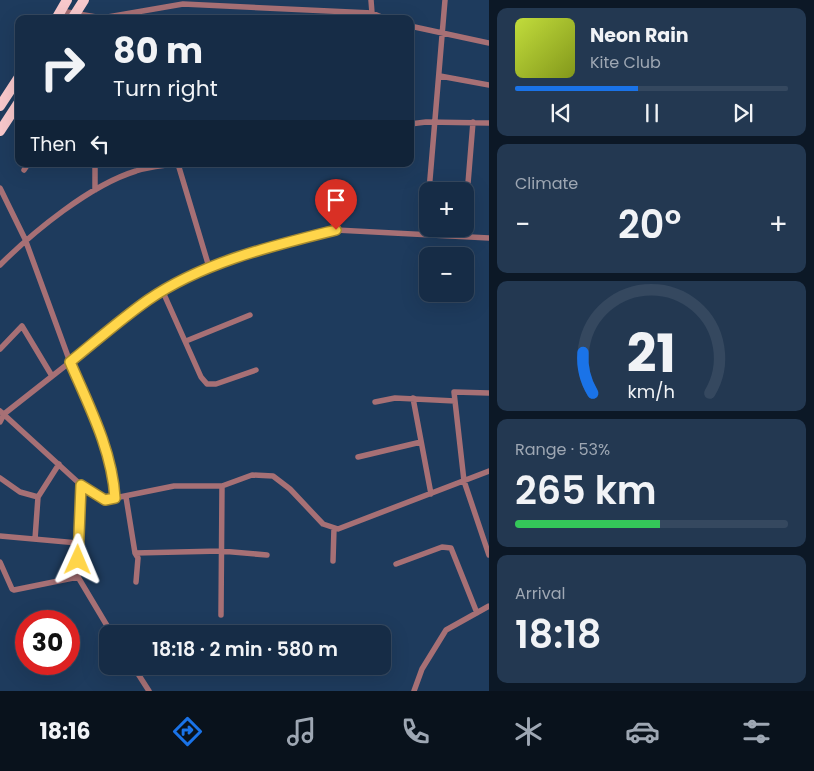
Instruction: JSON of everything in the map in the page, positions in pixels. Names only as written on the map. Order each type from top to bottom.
[{"type":"highway","points":[[59,15],[67,0]]},
{"type":"highway","points":[[75,15],[84,0]]},
{"type":"highway","points":[[0,106],[15,82]]},
{"type":"highway","points":[[0,132],[15,108]]},
{"type":"street","points":[[371,0],[372,13]]},
{"type":"street","points":[[430,182],[445,0]]},
{"type":"street","points":[[119,15],[199,2],[372,13],[377,15]]},
{"type":"street","points":[[414,27],[489,43]]},
{"type":"street","points":[[440,76],[489,85]]},
{"type":"street","points":[[468,182],[473,122]]},
{"type":"street","points":[[414,124],[489,122]]},
{"type":"street","points":[[95,167],[95,190]]},
{"type":"street","points":[[0,265],[26,239],[95,190],[135,171],[158,167]]},
{"type":"street","points":[[177,167],[209,267]]},
{"type":"street","points":[[0,188],[26,239],[70,362],[102,436],[114,475],[115,498]]},
{"type":"street","points":[[0,422],[2,412],[52,376],[149,300],[209,267],[275,245],[336,230],[419,233]]},
{"type":"street","points":[[474,237],[489,238]]},
{"type":"street","points":[[163,292],[201,377],[207,384],[216,384],[256,370]]},
{"type":"street","points":[[186,341],[250,315]]},
{"type":"street","points":[[0,349],[22,326],[52,376]]},
{"type":"street","points":[[489,394],[454,392],[464,481],[489,555]]},
{"type":"street","points":[[375,402],[413,398],[455,400]]},
{"type":"street","points":[[413,398],[431,494]]},
{"type":"street","points":[[2,412],[81,485],[105,500],[174,486],[222,486],[252,475],[273,476],[290,489],[324,524],[338,529],[489,472]]},
{"type":"street","points":[[358,457],[421,442]]},
{"type":"street","points":[[35,539],[38,497],[59,464]]},
{"type":"street","points":[[0,478],[20,492],[38,497]]},
{"type":"street","points":[[81,485],[78,577],[107,625]]},
{"type":"street","points":[[221,615],[222,486]]},
{"type":"street","points":[[126,497],[135,553],[138,558],[136,582]]},
{"type":"street","points":[[334,528],[334,561]]},
{"type":"street","points":[[0,536],[78,543]]},
{"type":"street","points":[[396,564],[442,547],[450,548],[477,613]]},
{"type":"street","points":[[135,553],[221,551],[267,555]]},
{"type":"street","points":[[0,562],[14,590],[78,577]]},
{"type":"street","points":[[414,691],[422,669],[446,630],[489,606]]},
{"type":"street","points":[[139,675],[149,691]]},
{"type":"route","points":[[78,560],[81,485],[105,500],[115,498],[114,475],[102,436],[70,362],[149,300],[209,267],[275,245],[336,230]]}]
